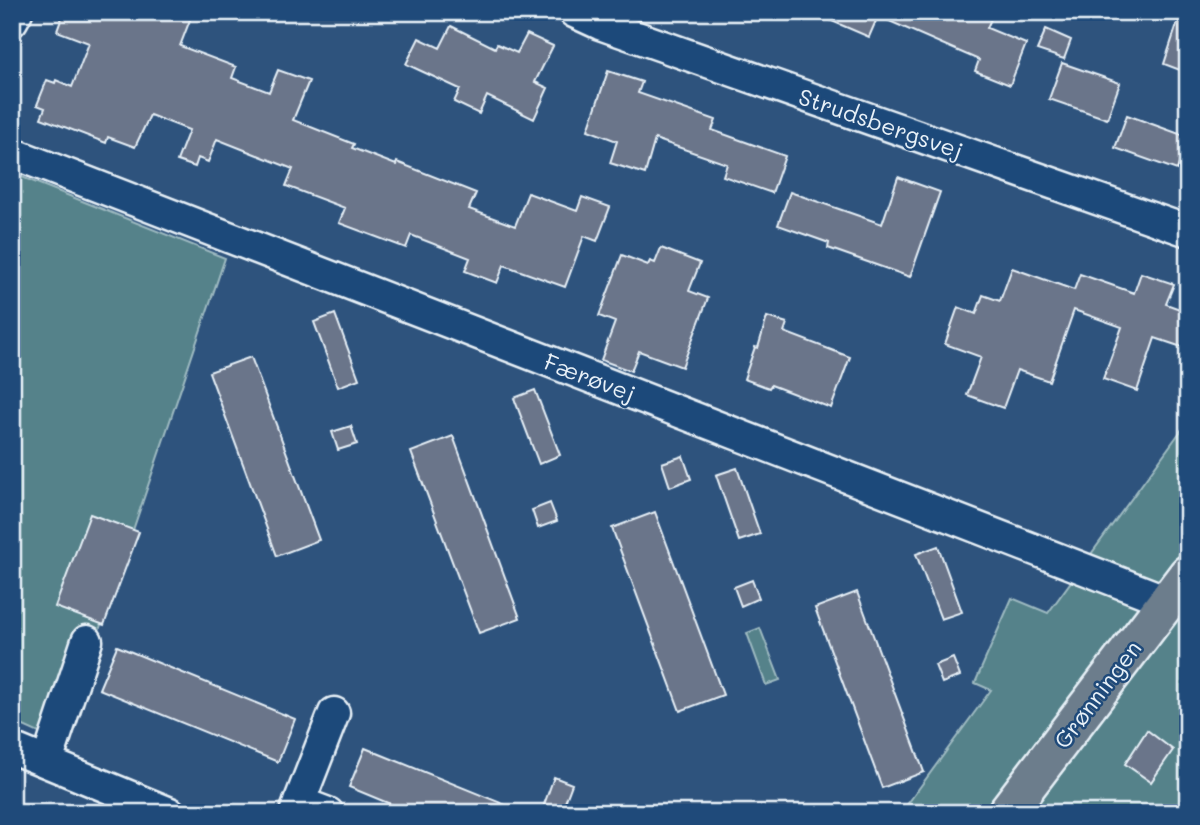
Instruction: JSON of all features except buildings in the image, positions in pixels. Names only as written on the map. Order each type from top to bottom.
[{"type":"main road","name":"Grønningen","points":[[1006,813],[1178,588]]},
{"type":"street","points":[[12,21],[17,12]]},
{"type":"street","name":"Strudsbergsvej","points":[[593,16],[1188,231]]},
{"type":"street","name":"Færøvej","points":[[12,153],[1178,588]]},
{"type":"street","points":[[47,762],[87,641]]},
{"type":"street","points":[[328,813],[297,807],[334,713]]},
{"type":"street","points":[[12,748],[170,813]]},
{"type":"green space","points":[[12,173],[225,258],[61,743],[15,722],[12,729]]},
{"type":"green space","points":[[1188,421],[1188,813],[901,813],[991,690],[975,683],[1012,598],[1048,613]]},
{"type":"green space","points":[[760,628],[780,680],[766,685],[747,633]]}]
